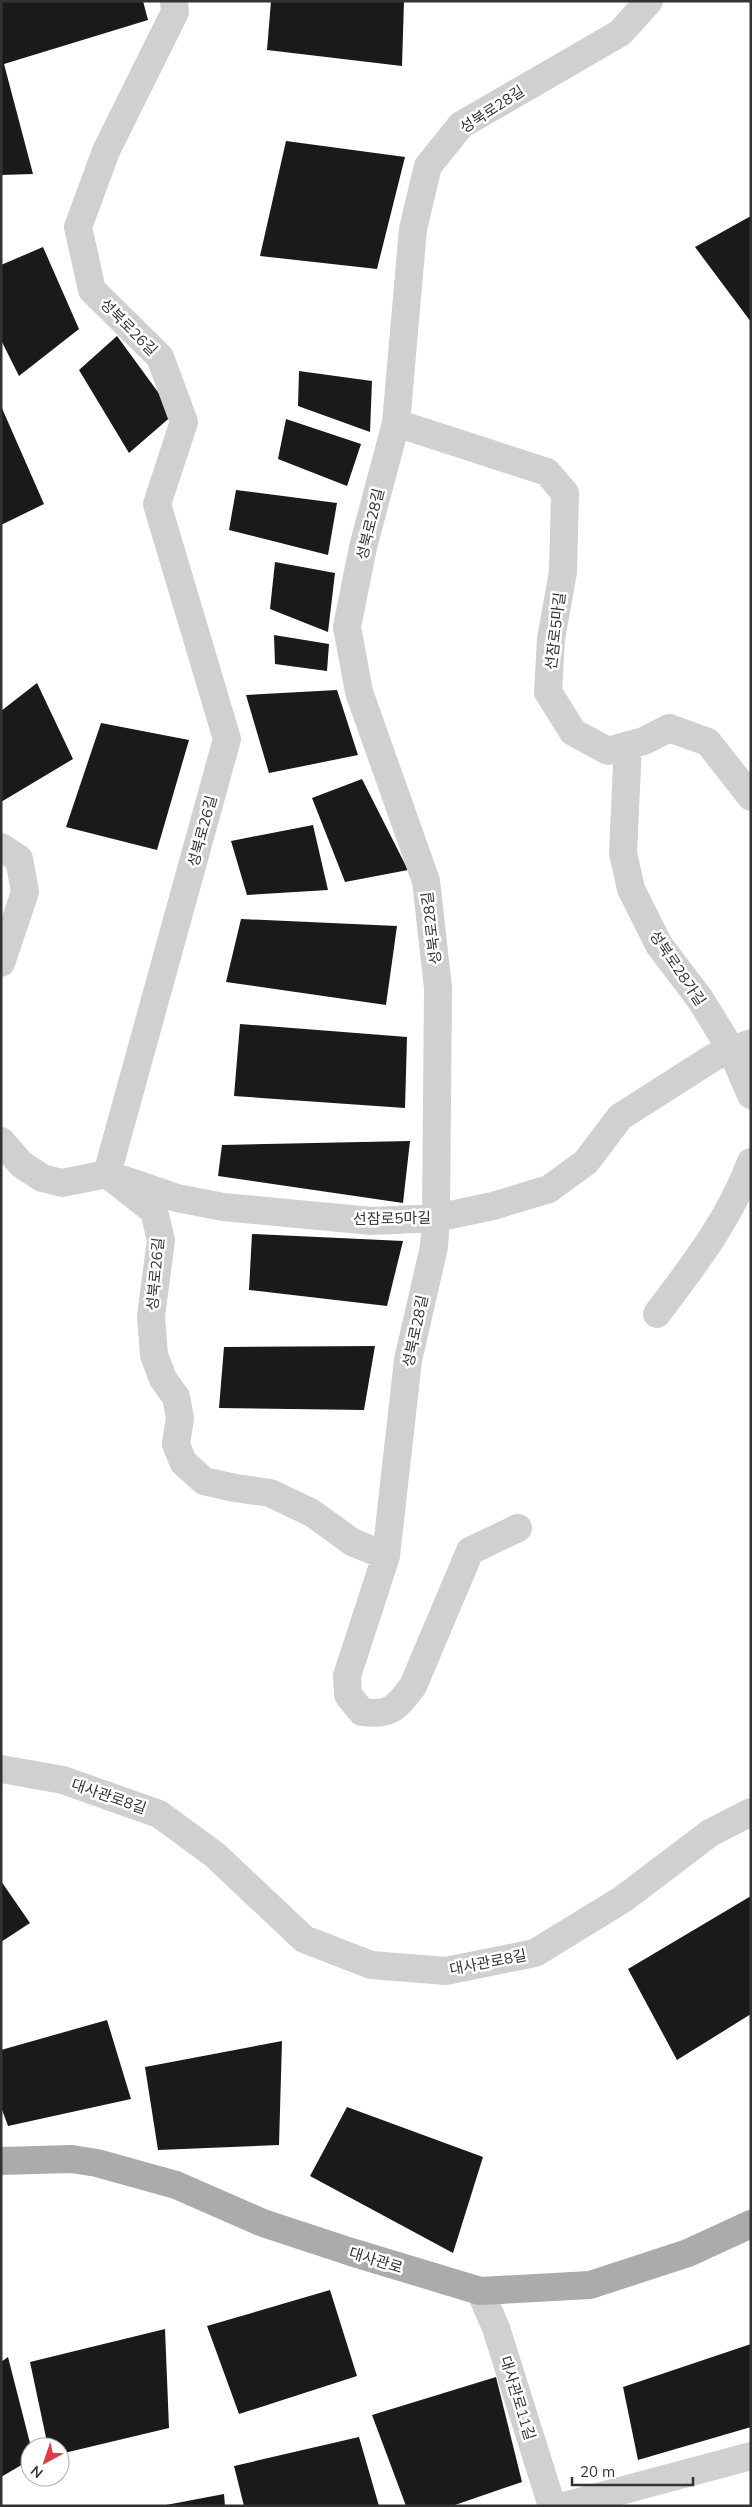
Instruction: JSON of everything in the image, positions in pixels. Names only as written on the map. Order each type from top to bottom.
[{"type":"main road","name":"대사관로","points":[[1,2161],[72,2159],[97,2162],[176,2185],[263,2223],[351,2252],[480,2290],[590,2285],[688,2253],[751,2224]]},
{"type":"street","name":"성북로26길","points":[[174,1],[175,12],[106,151],[78,227],[92,290],[160,357],[184,422],[157,504],[227,739],[107,1174],[154,1211],[161,1240],[151,1316],[154,1355],[163,1379],[176,1397],[180,1418],[176,1444],[183,1462],[204,1480],[235,1488],[270,1493],[312,1513],[352,1542],[386,1556]]},
{"type":"street","name":"성북로28길","points":[[518,1528],[470,1552],[413,1686],[399,1704],[381,1715],[362,1712],[348,1695],[347,1676],[386,1556],[408,1360],[434,1247],[436,1218],[438,988],[426,882],[359,692],[348,627],[363,548],[396,423],[413,229],[428,166],[462,125],[620,33],[649,1]]},
{"type":"street","name":"선잠로5마길","points":[[396,423],[547,472],[565,493],[563,572],[551,639],[548,692],[573,732],[608,751],[644,742],[669,728],[708,742],[751,797]]},
{"type":"street","name":"성북로28가길","points":[[628,746],[623,853],[631,889],[659,945],[700,999],[741,1047],[751,1095]]},
{"type":"street","points":[[1,847],[19,859],[25,892],[1,963]]},
{"type":"street","name":"선잠로5마길","points":[[107,1174],[177,1198],[222,1207],[372,1221],[436,1218],[494,1206],[549,1189],[586,1162],[620,1117],[714,1057],[741,1047]]},
{"type":"street","points":[[1,1141],[21,1164],[42,1178],[62,1183],[107,1174]]},
{"type":"street","points":[[657,1314],[706,1248],[737,1198],[751,1162]]},
{"type":"street","name":"대사관로8길","points":[[3,1767],[63,1780],[159,1814],[215,1855],[304,1939],[371,1965],[446,1971],[535,1953],[623,1898],[710,1833],[751,1812]]},
{"type":"street","name":"대사관로11길","points":[[480,2290],[496,2328],[552,2506]]},
{"type":"street","points":[[564,2506],[751,2456]]},
{"type":"building","points":[[1,1],[143,1],[148,20],[4,64],[33,174],[1,175]]},
{"type":"building","points":[[271,1],[404,1],[402,66],[267,50]]},
{"type":"building","points":[[286,141],[405,157],[377,269],[260,256]]},
{"type":"building","points":[[751,216],[751,322],[695,247]]},
{"type":"building","points":[[43,247],[79,329],[19,376],[1,340],[1,265]]},
{"type":"building","points":[[117,336],[174,414],[129,453],[79,370]]},
{"type":"building","points":[[299,371],[372,381],[370,432],[298,406]]},
{"type":"building","points":[[1,406],[44,504],[1,525]]},
{"type":"building","points":[[286,419],[361,444],[347,486],[278,459]]},
{"type":"building","points":[[236,490],[337,503],[328,555],[229,530]]},
{"type":"building","points":[[275,562],[335,573],[328,632],[270,609]]},
{"type":"building","points":[[274,635],[329,644],[327,671],[275,664]]},
{"type":"building","points":[[37,683],[73,759],[1,802],[1,711]]},
{"type":"building","points":[[337,690],[358,755],[269,773],[246,695]]},
{"type":"building","points":[[101,723],[189,740],[157,850],[66,827]]},
{"type":"building","points":[[362,779],[408,870],[345,882],[312,798]]},
{"type":"building","points":[[313,825],[328,890],[247,895],[231,841]]},
{"type":"building","points":[[241,919],[397,926],[386,1005],[226,982]]},
{"type":"building","points":[[240,1024],[407,1037],[405,1108],[234,1096]]},
{"type":"building","points":[[410,1141],[403,1203],[218,1176],[222,1145]]},
{"type":"building","points":[[252,1234],[403,1241],[387,1306],[249,1290]]},
{"type":"building","points":[[375,1346],[364,1410],[219,1408],[224,1347]]},
{"type":"building","points":[[1,1881],[30,1923],[1,1942]]},
{"type":"building","points":[[751,1896],[751,2014],[677,2060],[628,1969]]},
{"type":"building","points":[[107,2020],[131,2099],[8,2126],[1,2107],[1,2050]]},
{"type":"building","points":[[282,2041],[279,2145],[158,2150],[145,2067]]},
{"type":"building","points":[[347,2107],[483,2157],[453,2253],[310,2176]]},
{"type":"building","points":[[330,2290],[357,2376],[239,2414],[207,2326]]},
{"type":"building","points":[[165,2329],[169,2428],[70,2452],[70,2437],[46,2437],[30,2362]]},
{"type":"building","points":[[751,2344],[751,2427],[638,2460],[623,2387]]},
{"type":"building","points":[[8,2357],[28,2437],[20,2437],[20,2466],[1,2477],[1,2362]]},
{"type":"building","points":[[496,2377],[522,2482],[452,2506],[406,2506],[372,2415]]},
{"type":"building","points":[[359,2437],[379,2506],[244,2506],[234,2466]]},
{"type":"building","points":[[224,2494],[225,2506],[166,2506],[166,2505]]}]
